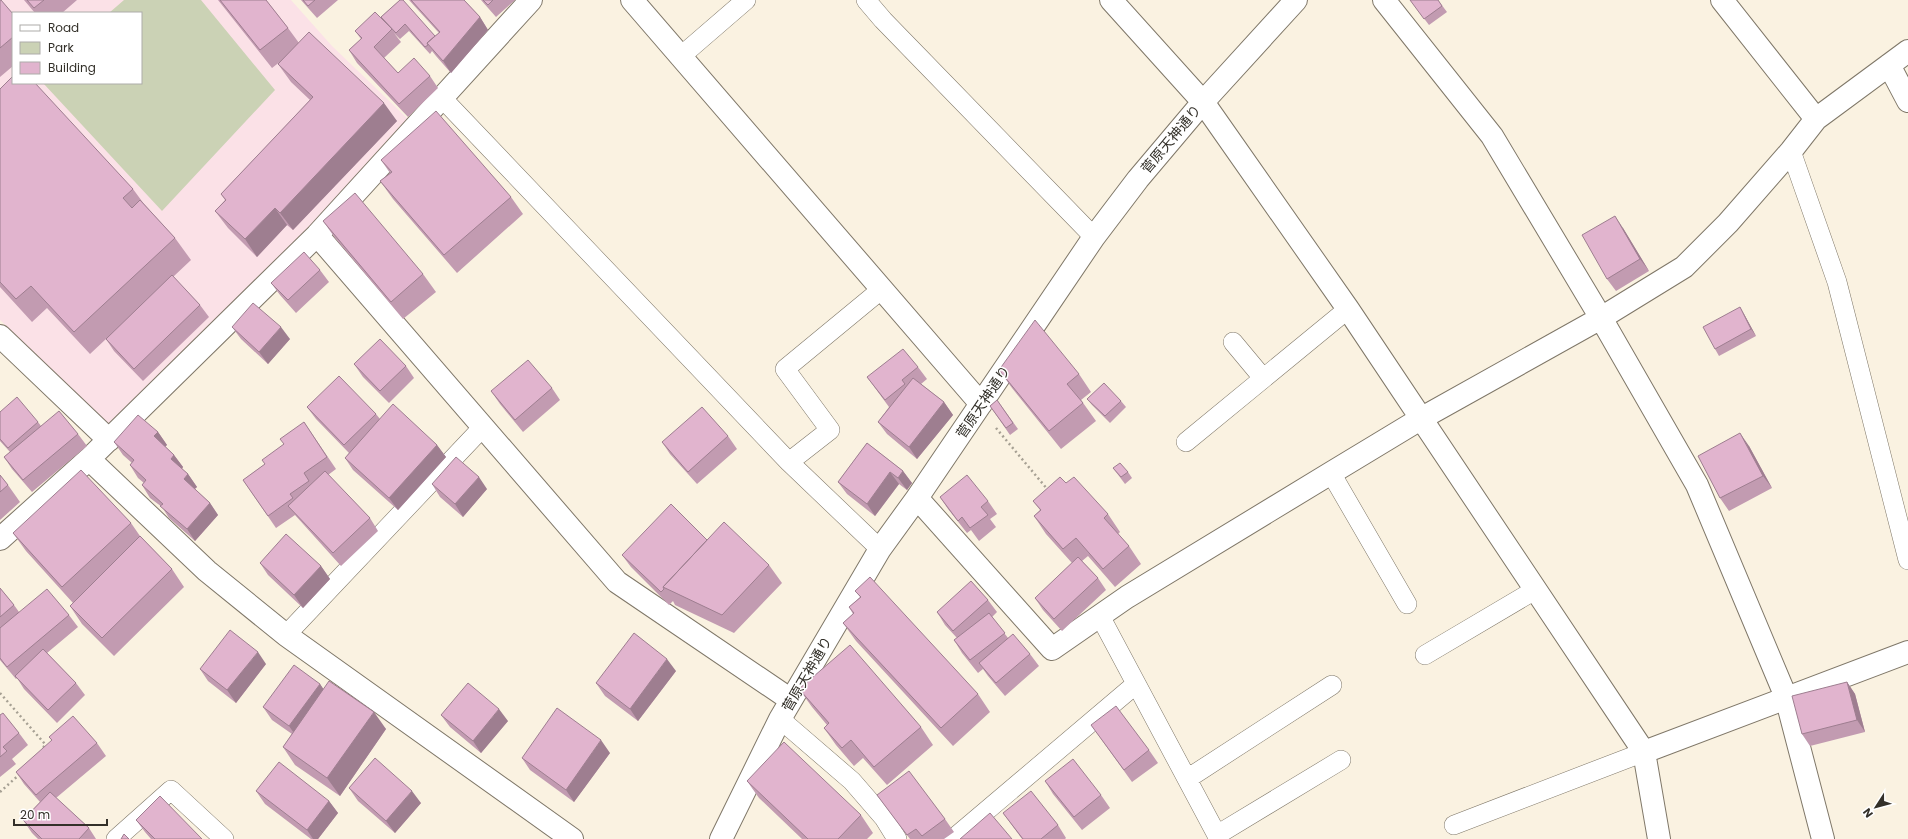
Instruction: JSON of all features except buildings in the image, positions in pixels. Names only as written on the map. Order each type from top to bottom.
[{"type":"street","points":[[0,539],[109,440],[317,235],[531,0]]},
{"type":"street","points":[[632,0],[882,289],[979,407]]},
{"type":"street","points":[[1111,0],[1203,102],[1348,309],[1422,418],[1644,752],[1659,839]]},
{"type":"street","name":"菅原天神通り","points":[[721,839],[780,719],[880,549],[917,498],[1094,237],[1138,179],[1203,102],[1296,0]]},
{"type":"street","points":[[1384,0],[1492,136],[1601,318],[1697,485],[1786,697],[1822,839]]},
{"type":"street","points":[[1722,0],[1816,119]]},
{"type":"street","points":[[917,498],[1052,650],[1127,597],[1331,473],[1422,418],[1601,318],[1684,267],[1728,223],[1791,151],[1816,119],[1908,51]]},
{"type":"street","points":[[1889,65],[1908,102]]},
{"type":"street","points":[[317,235],[482,428],[617,582],[791,700]]},
{"type":"street","points":[[0,336],[109,440]]},
{"type":"street","points":[[89,459],[207,571],[286,635],[408,724],[572,839]]},
{"type":"street","points":[[1644,752],[1908,652]]},
{"type":"lane","points":[[680,57],[746,0]]},
{"type":"lane","points":[[866,0],[883,20],[1094,237]]},
{"type":"lane","points":[[442,98],[789,462],[880,549]]},
{"type":"lane","points":[[1791,151],[1837,282],[1908,560]]},
{"type":"lane","points":[[789,462],[830,430],[785,369],[882,289]]},
{"type":"lane","points":[[1186,442],[1348,309]]},
{"type":"lane","points":[[1233,342],[1263,378]]},
{"type":"lane","points":[[286,635],[482,428]]},
{"type":"lane","points":[[1331,473],[1407,604]]},
{"type":"lane","points":[[1425,655],[1535,590]]},
{"type":"lane","points":[[1100,616],[1218,837],[1341,760]]},
{"type":"lane","points":[[953,839],[1136,684]]},
{"type":"lane","points":[[1187,779],[1332,685]]},
{"type":"lane","points":[[780,719],[852,781],[884,818],[897,839]]},
{"type":"lane","points":[[1454,825],[1644,752]]},
{"type":"lane","points":[[116,839],[171,790],[224,839]]},
{"type":"path","points":[[979,407],[990,424],[996,428],[1052,495]]},
{"type":"path","points":[[0,693],[45,744],[40,753]]},
{"type":"path","points":[[0,792],[22,772]]},
{"type":"shaded area","points":[[0,0],[291,0],[332,46],[409,120],[253,290],[108,424],[0,320]]},
{"type":"green space","points":[[124,0],[201,0],[275,90],[162,211],[44,84],[142,84],[142,12],[110,12]]}]
